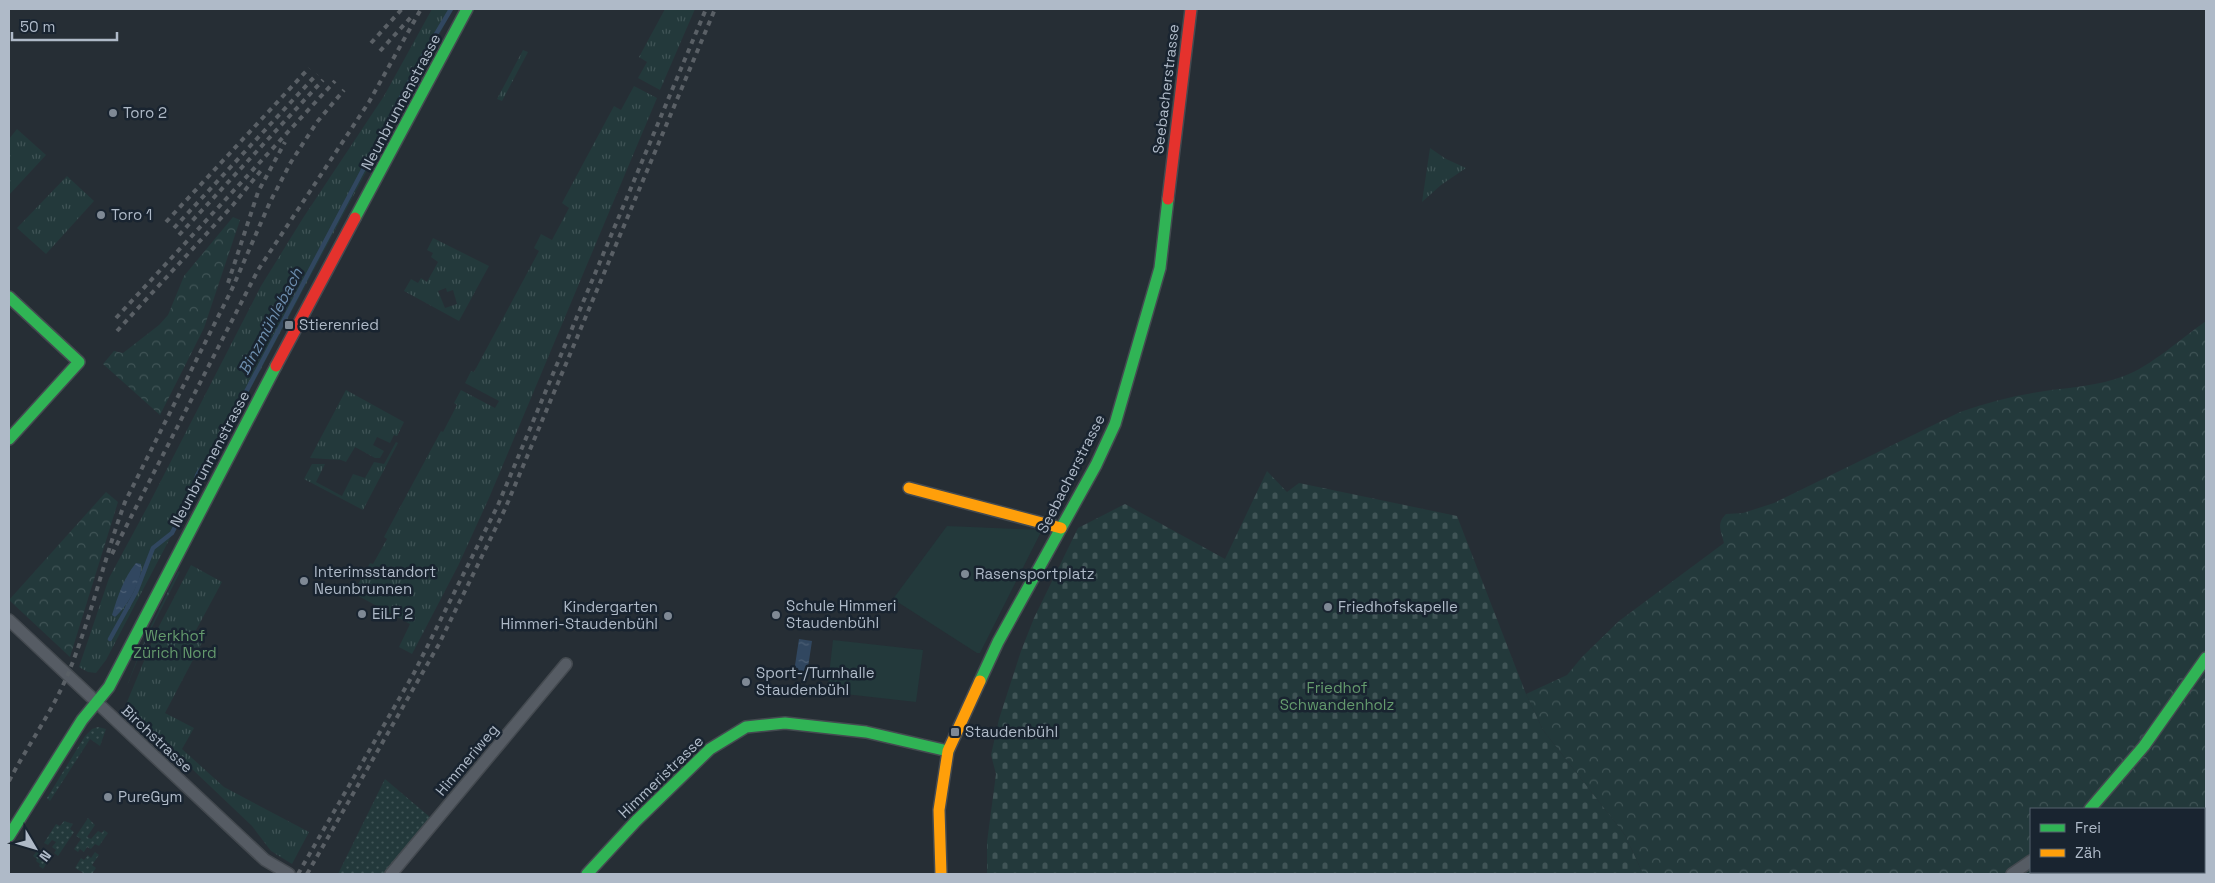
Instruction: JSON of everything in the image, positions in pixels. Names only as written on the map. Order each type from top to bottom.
[{"type":"street","name":"Neunbrunnenstrasse","points":[[9,836],[82,720],[108,687],[215,480],[466,9]]},
{"type":"street","name":"Seebacherstrasse","points":[[941,874],[939,810],[948,750],[998,642],[1096,465],[1115,424],[1160,268],[1191,9]]},
{"type":"street","points":[[9,297],[79,362],[9,439]]},
{"type":"street","points":[[909,488],[1061,528]]},
{"type":"street","name":"Birchstrasse","points":[[9,620],[270,864],[289,874]]},
{"type":"street","points":[[2091,808],[2144,746],[2206,658]]},
{"type":"street","name":"Himmeriweg","points":[[392,874],[566,664]]},
{"type":"street","name":"Himmeristrasse","points":[[587,874],[636,822],[710,749],[746,727],[785,723],[866,732],[948,750]]},
{"type":"street","points":[[2012,874],[2030,862]]},
{"type":"green space","points":[[432,9],[453,9],[229,429],[208,465],[201,470],[197,478],[198,485],[106,660],[96,673],[88,672],[79,667],[109,578],[261,286],[303,218],[384,96]]},
{"type":"green space","points":[[665,9],[695,9],[660,90],[638,78],[647,62],[639,57]]},
{"type":"green space","points":[[523,50],[528,52],[502,101],[497,99]]},
{"type":"green space","points":[[634,86],[657,98],[489,498],[458,566],[412,654],[399,647],[410,624],[353,593],[370,563],[373,564],[387,539],[384,537],[441,431],[443,432],[457,405],[454,403],[461,390],[495,408],[499,401],[465,383],[471,371],[474,372],[539,251],[534,248],[541,234],[552,240],[569,208],[562,203],[614,106],[621,110]]},
{"type":"green space","points":[[17,129],[46,155],[9,195],[9,139]]},
{"type":"green space","points":[[1430,148],[1446,159],[1466,168],[1441,185],[1422,202]]},
{"type":"green space","points":[[67,176],[94,201],[46,254],[17,228]]},
{"type":"green space","points":[[233,217],[240,220],[204,328],[160,415],[103,364],[114,351],[123,353],[159,325],[168,315],[184,276]]},
{"type":"green space","points":[[433,238],[489,266],[459,321],[404,291],[411,279],[418,283],[421,278],[427,282],[438,262],[431,257],[433,253],[427,250]],"holes":[[[446,288],[447,292],[453,290],[457,304],[445,308],[438,291]]]},
{"type":"green space","points":[[2206,321],[2206,874],[1643,874],[1625,835],[1543,730],[1526,694],[1567,675],[1582,657],[1619,621],[1724,543],[1720,524],[1726,514],[1743,513],[1774,503],[1960,412],[2013,397],[2095,384],[2114,379],[2134,372],[2155,359]]},
{"type":"green space","points":[[346,390],[404,422],[397,436],[394,435],[390,443],[377,437],[373,445],[384,451],[380,458],[375,458],[355,447],[346,462],[310,458]]},
{"type":"green space","points":[[396,442],[398,443],[363,510],[304,479],[312,464],[325,464],[316,482],[342,496],[353,474],[365,478],[374,462],[384,464]]},
{"type":"green space","name":"Friedhof Schwandenholz","points":[[1267,471],[1287,492],[1299,483],[1457,516],[1526,694],[1543,730],[1625,835],[1643,874],[987,874],[987,842],[996,774],[991,755],[999,719],[1034,618],[1078,528],[1125,504],[1225,559]]},
{"type":"green space","points":[[106,492],[118,502],[70,657],[9,600]]},
{"type":"green space","name":"Rasensportplatz","points":[[947,526],[1042,530],[980,653],[977,653],[893,599]]},
{"type":"green space","name":"Werkhof Zürich Nord","points":[[191,565],[222,582],[195,632],[205,637],[165,713],[194,728],[182,749],[224,787],[309,832],[292,864],[271,851],[252,826],[129,709],[127,702],[156,632]]},
{"type":"green space","points":[[178,571],[180,572],[148,635],[126,688],[147,634]]},
{"type":"green space","points":[[833,640],[923,650],[916,702],[827,692]]},
{"type":"green space","points":[[98,727],[106,729],[100,746],[90,739],[50,801],[47,798],[85,736],[92,729]]},
{"type":"green space","points":[[385,779],[431,818],[384,874],[338,874]]},
{"type":"green space","points":[[88,818],[95,825],[87,837],[91,839],[98,831],[102,833],[104,830],[108,833],[99,846],[95,844],[91,849],[87,847],[84,852],[80,849],[78,852],[74,849],[81,839],[76,836]]},
{"type":"green space","points":[[64,821],[73,824],[70,829],[74,832],[58,856],[54,853],[56,850],[52,847],[56,842],[52,840],[48,845],[44,843],[56,824],[60,826]]},
{"type":"green space","points":[[44,850],[48,852],[46,855],[50,858],[43,869],[33,856],[37,851],[41,853]]},
{"type":"green space","points":[[95,852],[99,855],[92,865],[96,868],[92,874],[85,874],[75,868],[81,858],[84,860],[88,855],[91,858]]},
{"type":"water","points":[[136,563],[141,564],[137,585],[129,600],[115,617],[112,615],[124,581]]},
{"type":"water","points":[[799,639],[812,641],[807,674],[794,672]]},
{"type":"waterway","name":"Binzmühlebach","points":[[110,639],[136,592],[153,548],[172,533],[196,486],[198,473],[208,464],[423,56],[451,9]]},
{"type":"railway","points":[[371,43],[402,9]]},
{"type":"railway","points":[[112,554],[258,270],[369,102],[421,9]]},
{"type":"railway","points":[[298,874],[414,673],[498,505],[706,9]]},
{"type":"railway","points":[[307,874],[439,644],[505,509],[715,9]]},
{"type":"railway","points":[[380,51],[412,16]]},
{"type":"railway","points":[[166,222],[309,68]]},
{"type":"railway","points":[[174,228],[317,74]]},
{"type":"railway","points":[[179,235],[323,80]]},
{"type":"railway","points":[[116,318],[335,81]]},
{"type":"railway","points":[[9,781],[55,702],[68,674],[84,632],[125,502],[232,289],[270,202],[291,162],[317,122],[344,90]]},
{"type":"railway","points":[[228,283],[258,192],[285,142]]},
{"type":"railway","points":[[117,331],[233,205],[263,168]]},
{"type":"traffic: fast","points":[[355,218],[467,9]]},
{"type":"traffic: fast","points":[[980,681],[998,642],[1096,465],[1115,424],[1160,268],[1168,199]]},
{"type":"traffic: fast","points":[[9,297],[79,362],[9,439]]},
{"type":"traffic: fast","points":[[9,836],[82,720],[109,687],[276,366]]},
{"type":"traffic: fast","points":[[2091,808],[2144,746],[2206,658]]},
{"type":"traffic: fast","points":[[587,874],[636,821],[710,749],[746,727],[785,723],[866,732],[948,751]]},
{"type":"traffic: slow","points":[[909,488],[1061,528]]},
{"type":"traffic: slow","points":[[941,874],[939,810],[948,751],[980,681]]},
{"type":"traffic: jam","points":[[1168,199],[1191,9]]},
{"type":"traffic: jam","points":[[276,366],[355,218]]},
{"type":"place","name":"Toro 2","points":[[113,113]]},
{"type":"place","name":"Toro 1","points":[[101,215]]},
{"type":"place","name":"Stierenried","points":[[289,325]]},
{"type":"place","name":"Rasensportplatz","points":[[965,574]]},
{"type":"place","name":"Interimsstandort Neunbrunnen","points":[[304,581]]},
{"type":"place","name":"Friedhofskapelle","points":[[1328,607]]},
{"type":"place","name":"EiLF 2","points":[[362,614]]},
{"type":"place","name":"Schule Himmeri Staudenbühl","points":[[776,615]]},
{"type":"place","name":"Kindergarten Himmeri-Staudenbühl","points":[[668,616]]},
{"type":"place","name":"Sport-/Turnhalle Staudenbühl","points":[[746,682]]},
{"type":"place","name":"Staudenbühl","points":[[955,732]]},
{"type":"place","name":"PureGym","points":[[108,797]]}]
